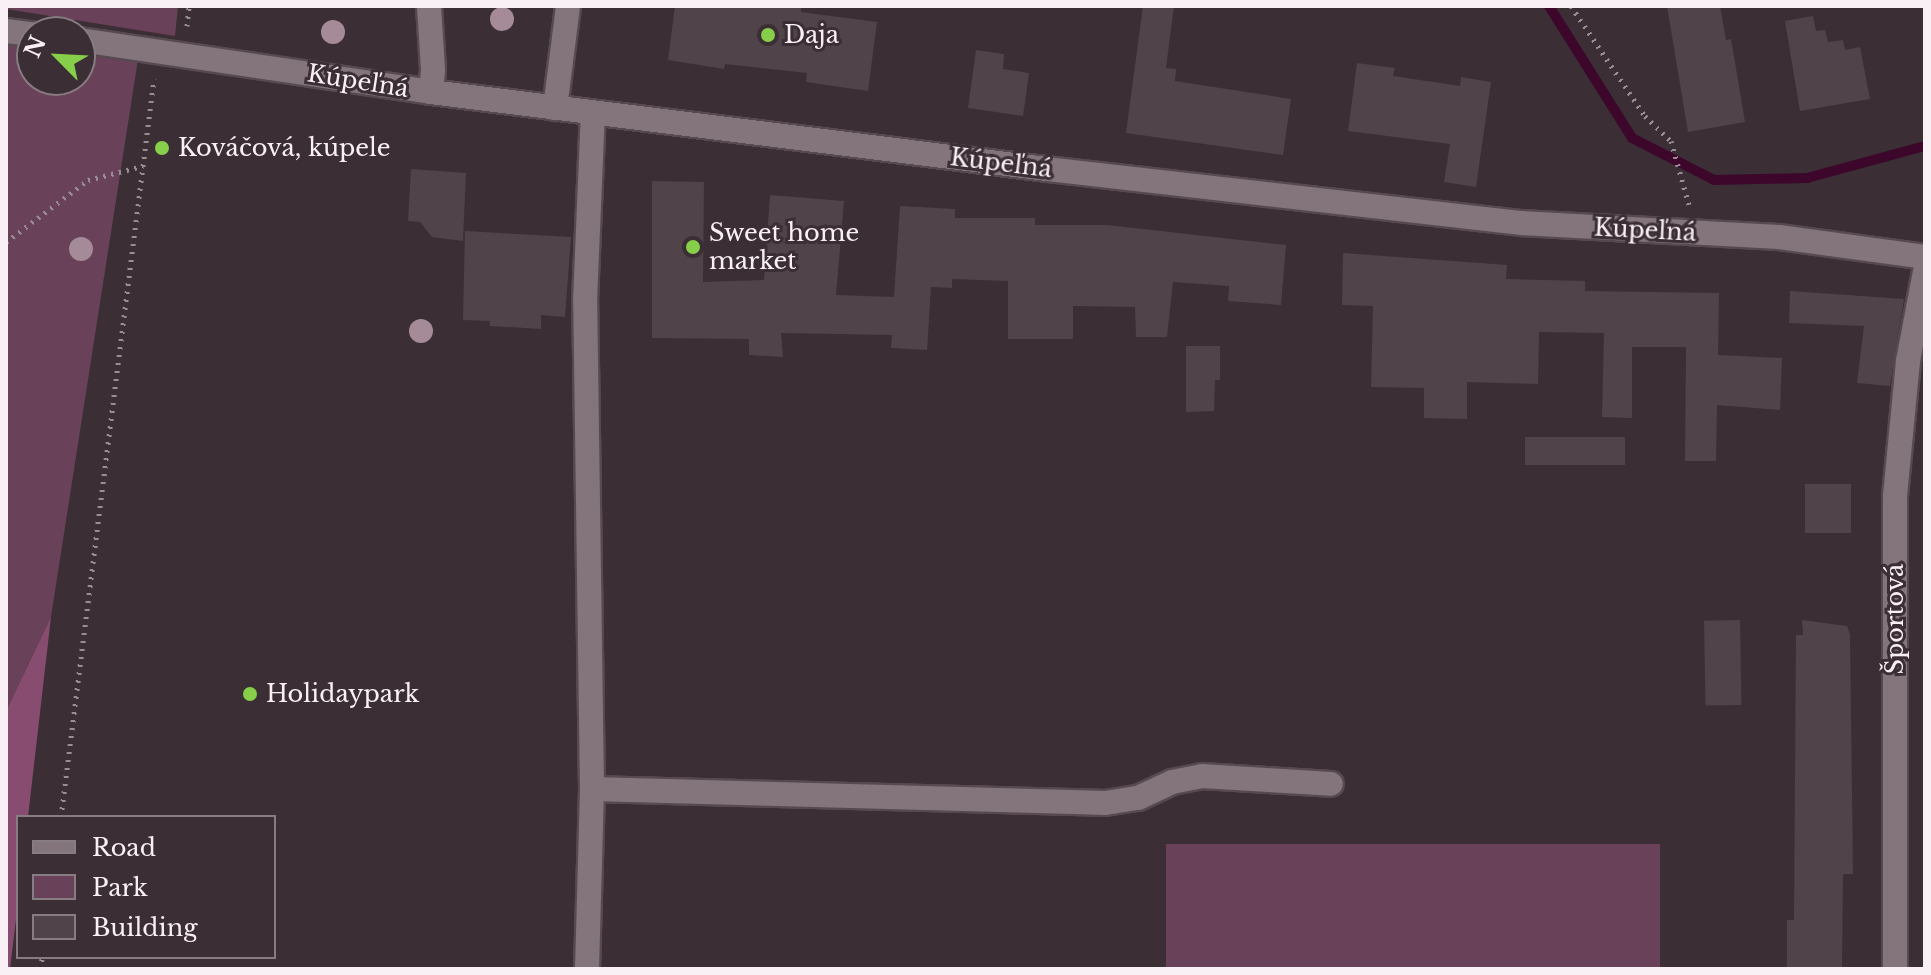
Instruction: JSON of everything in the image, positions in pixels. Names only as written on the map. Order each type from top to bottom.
[{"type":"street","points":[[429,6],[433,70],[431,92]]},
{"type":"street","points":[[555,108],[568,6]]},
{"type":"street","name":"Kúpeľná","points":[[96,42],[593,113],[1521,223],[1794,238],[1925,257]]},
{"type":"street","points":[[587,969],[592,789],[585,301],[593,113]]},
{"type":"street","name":"Športová","points":[[1895,969],[1895,496],[1908,361],[1925,272]]},
{"type":"street","points":[[592,789],[1105,803],[1138,798],[1172,782],[1202,776],[1331,784]]},
{"type":"path","points":[[1571,6],[1645,116],[1671,141],[1689,194]]},
{"type":"path","points":[[61,815],[158,50]]},
{"type":"path","points":[[6,242],[88,180],[143,166]]},
{"type":"green space","points":[[6,6],[178,6],[175,36],[96,23],[96,16],[50,16],[6,9]]},
{"type":"green space","points":[[6,42],[16,43],[16,96],[96,96],[96,49],[139,53],[51,617],[6,711]]},
{"type":"green space","points":[[1166,844],[1660,844],[1660,969],[1166,969]]},
{"type":"shaded area","points":[[51,617],[28,815],[16,815],[16,920],[10,969],[6,969],[6,711]]},
{"type":"building","points":[[675,6],[801,6],[801,12],[877,22],[868,91],[806,82],[807,73],[725,64],[724,69],[668,60]]},
{"type":"building","points":[[1143,6],[1174,6],[1166,68],[1176,69],[1175,81],[1291,99],[1283,155],[1126,133]]},
{"type":"building","points":[[1667,6],[1720,6],[1726,40],[1731,39],[1745,122],[1688,132]]},
{"type":"building","points":[[1813,16],[1816,31],[1825,30],[1828,42],[1843,40],[1845,50],[1860,47],[1870,99],[1800,111],[1785,21]]},
{"type":"building","points":[[976,50],[1004,54],[1003,69],[1029,73],[1023,116],[968,108]]},
{"type":"building","points":[[1357,63],[1395,68],[1393,76],[1460,86],[1461,77],[1491,82],[1476,187],[1444,182],[1450,144],[1348,131]]},
{"type":"building","points":[[411,169],[466,173],[463,241],[432,237],[420,222],[408,221]]},
{"type":"building","points":[[652,181],[704,182],[703,282],[764,280],[770,195],[844,201],[836,295],[894,297],[900,206],[955,209],[955,218],[1035,218],[1035,225],[1107,225],[1286,245],[1281,305],[1228,301],[1229,286],[1173,282],[1167,337],[1136,337],[1135,307],[1073,306],[1073,339],[1008,339],[1008,281],[952,279],[952,288],[931,287],[927,350],[891,348],[892,335],[781,333],[783,357],[749,355],[749,339],[652,338]]},
{"type":"building","points":[[465,231],[571,237],[565,317],[541,315],[541,329],[490,326],[490,321],[463,320]]},
{"type":"building","points":[[1343,253],[1507,265],[1506,279],[1585,281],[1585,291],[1719,293],[1718,355],[1782,358],[1780,410],[1717,405],[1716,461],[1685,461],[1686,347],[1632,347],[1632,418],[1602,417],[1604,333],[1539,332],[1538,384],[1467,382],[1467,419],[1424,418],[1424,388],[1371,387],[1373,306],[1342,305]]},
{"type":"building","points":[[1790,291],[1904,299],[1890,386],[1857,383],[1864,326],[1789,323]]},
{"type":"building","points":[[1186,346],[1220,346],[1220,380],[1215,380],[1214,411],[1186,412]]},
{"type":"building","points":[[1525,437],[1625,437],[1625,465],[1525,465]]},
{"type":"building","points":[[1805,484],[1851,484],[1851,533],[1805,533]]},
{"type":"building","points":[[1740,620],[1741,705],[1705,706],[1704,621]]},
{"type":"building","points":[[1802,620],[1847,626],[1850,635],[1853,874],[1843,874],[1842,969],[1787,969],[1787,920],[1794,920],[1796,635],[1803,635]]},
{"type":"waterway","points":[[1549,6],[1632,138],[1714,180],[1807,178],[1925,146]]},
{"type":"place","name":"Daja","points":[[768,35]]},
{"type":"place","name":"Kováčová, kúpele","points":[[162,148]]},
{"type":"place","name":"Sweet home market","points":[[693,247]]},
{"type":"place","name":"Holidaypark","points":[[250,694]]}]
